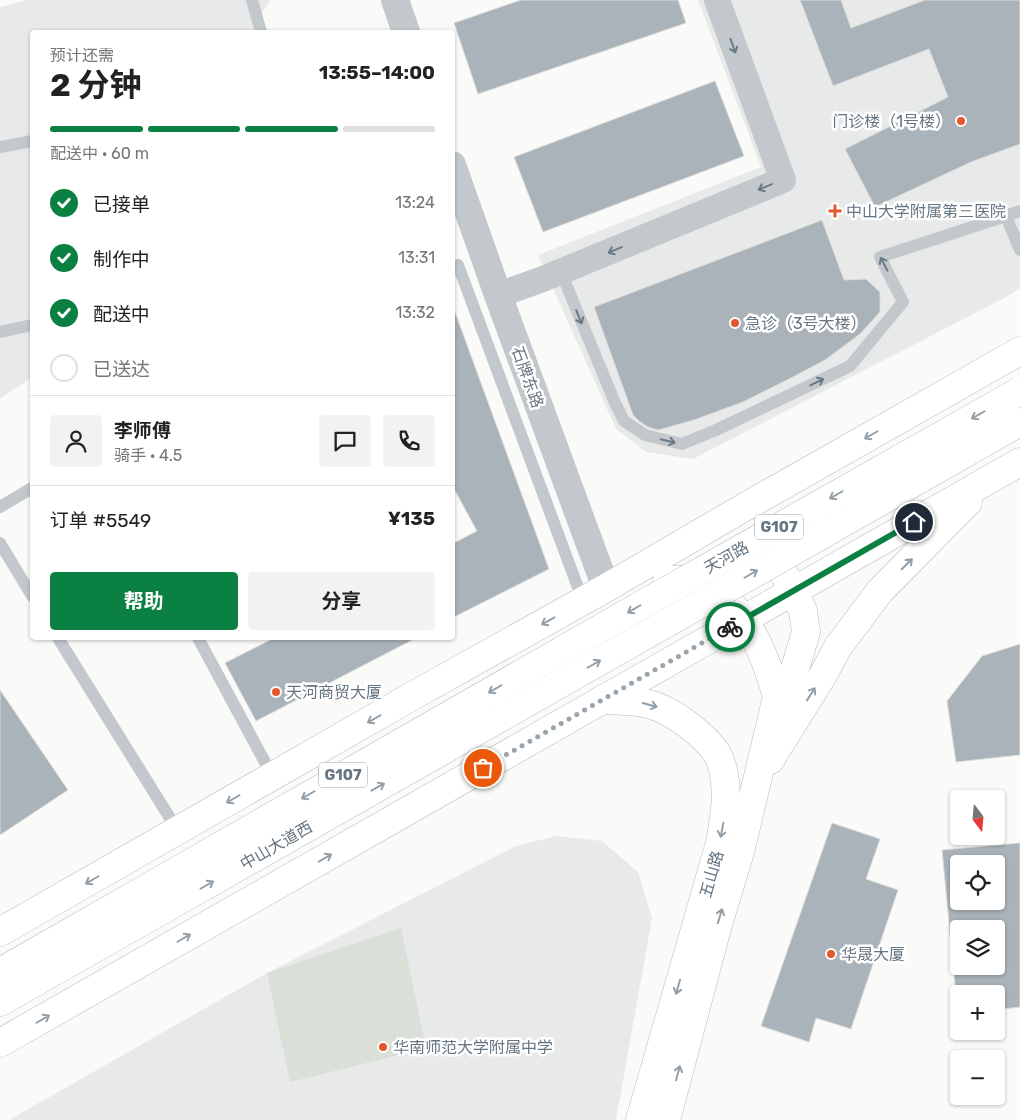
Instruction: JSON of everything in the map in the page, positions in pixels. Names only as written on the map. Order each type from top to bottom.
[{"type":"main road","points":[[0,932],[1020,351]]},
{"type":"main road","name":"天河路","points":[[537,664],[1020,390]]},
{"type":"main road","points":[[910,413],[913,460],[926,482],[949,502]]},
{"type":"main road","name":"天河路","points":[[552,688],[1020,422]]},
{"type":"main road","points":[[0,1043],[1020,462]]},
{"type":"main road","points":[[758,780],[838,647],[874,599],[990,479]]},
{"type":"main road","name":"五山路","points":[[742,508],[772,551],[794,591],[803,611],[806,632],[794,675],[758,780]]},
{"type":"main road","name":"五山路","points":[[594,595],[650,581],[676,579],[694,582],[714,590],[730,603],[744,619],[758,642],[777,697],[740,852],[717,928],[666,1120]]},
{"type":"main road","name":"中山大道西","points":[[0,972],[537,664]]},
{"type":"main road","name":"中山大道西","points":[[0,1002],[552,688]]},
{"type":"main road","points":[[416,694],[433,699],[446,707],[456,720],[464,735],[469,754],[466,777]]},
{"type":"main road","name":"五山路","points":[[602,700],[632,701],[648,704],[663,709],[686,723],[717,754],[723,770],[726,793],[725,817],[720,843],[640,1120]]},
{"type":"street","points":[[395,0],[405,30]]},
{"type":"street","points":[[498,295],[561,272],[783,180],[717,0]]},
{"type":"street","name":"石牌东路","points":[[455,174],[498,295],[594,595]]},
{"type":"lane","points":[[252,0],[260,30]]},
{"type":"lane","points":[[0,147],[30,141]]},
{"type":"lane","points":[[561,272],[615,404],[624,421],[645,435],[682,444],[716,430],[850,366],[903,302],[880,257],[1020,211]]},
{"type":"lane","points":[[1006,216],[1020,250]]},
{"type":"lane","points":[[455,266],[458,265],[594,595]]},
{"type":"lane","points":[[0,332],[30,325]]},
{"type":"lane","points":[[0,507],[30,489]]},
{"type":"lane","points":[[0,543],[30,593]]},
{"type":"lane","points":[[59,640],[178,830]]},
{"type":"lane","points":[[199,640],[272,777]]},
{"type":"shaded area","points":[[27,0],[270,0],[255,24],[256,30],[30,30],[30,378],[0,399],[0,7]]},
{"type":"shaded area","name":"中山大学附属第三医院","points":[[698,0],[1020,0],[1020,288],[693,459],[646,452],[616,429],[538,255],[761,167]]},
{"type":"shaded area","name":"华南师范大学附属中学","points":[[556,836],[602,841],[638,872],[652,918],[616,1120],[9,1120],[267,973],[516,846]]},
{"type":"shaded area","points":[[401,928],[426,1048],[290,1082],[267,973]]},
{"type":"building","points":[[521,0],[678,0],[686,23],[478,94],[454,23]]},
{"type":"building","points":[[800,0],[841,0],[851,28],[925,0],[1020,0],[1020,144],[971,162],[875,207],[845,149],[948,97],[929,49],[833,86]]},
{"type":"building","points":[[715,81],[744,156],[543,232],[514,157]]},
{"type":"building","name":"急诊（3号大楼）","points":[[822,220],[844,280],[866,279],[880,292],[880,312],[860,334],[825,360],[743,402],[694,420],[658,430],[648,427],[639,421],[633,415],[594,307]]},
{"type":"building","points":[[455,312],[549,569],[455,616],[455,542],[477,531],[455,491]]},
{"type":"building","name":"天河商贸大厦","points":[[270,640],[412,640],[256,721],[225,663]]},
{"type":"building","points":[[1020,644],[1020,755],[956,762],[947,701],[982,656]]},
{"type":"building","points":[[0,690],[68,790],[0,835]]},
{"type":"building","name":"华晟大厦","points":[[832,823],[880,839],[866,879],[898,890],[851,1029],[816,1018],[809,1042],[761,1026]]},
{"type":"building","points":[[1020,843],[1020,1007],[1005,1009],[1005,985],[955,985],[954,975],[1005,975],[1005,920],[950,920],[950,932],[942,850]]},
{"type":"way so far","points":[[483,768],[730,627]]},
{"type":"place","name":"门诊楼（1号楼）","points":[[961,121]]},
{"type":"place","name":"中山大学附属第三医院","points":[[835,211]]},
{"type":"place","name":"急诊（3号大楼）","points":[[735,323]]},
{"type":"place","name":"天河商贸大厦","points":[[276,692]]},
{"type":"place","name":"华晟大厦","points":[[831,954]]},
{"type":"place","name":"华南师范大学附属中学","points":[[383,1047]]},
{"type":"route","points":[[730,627],[914,522]]}]
